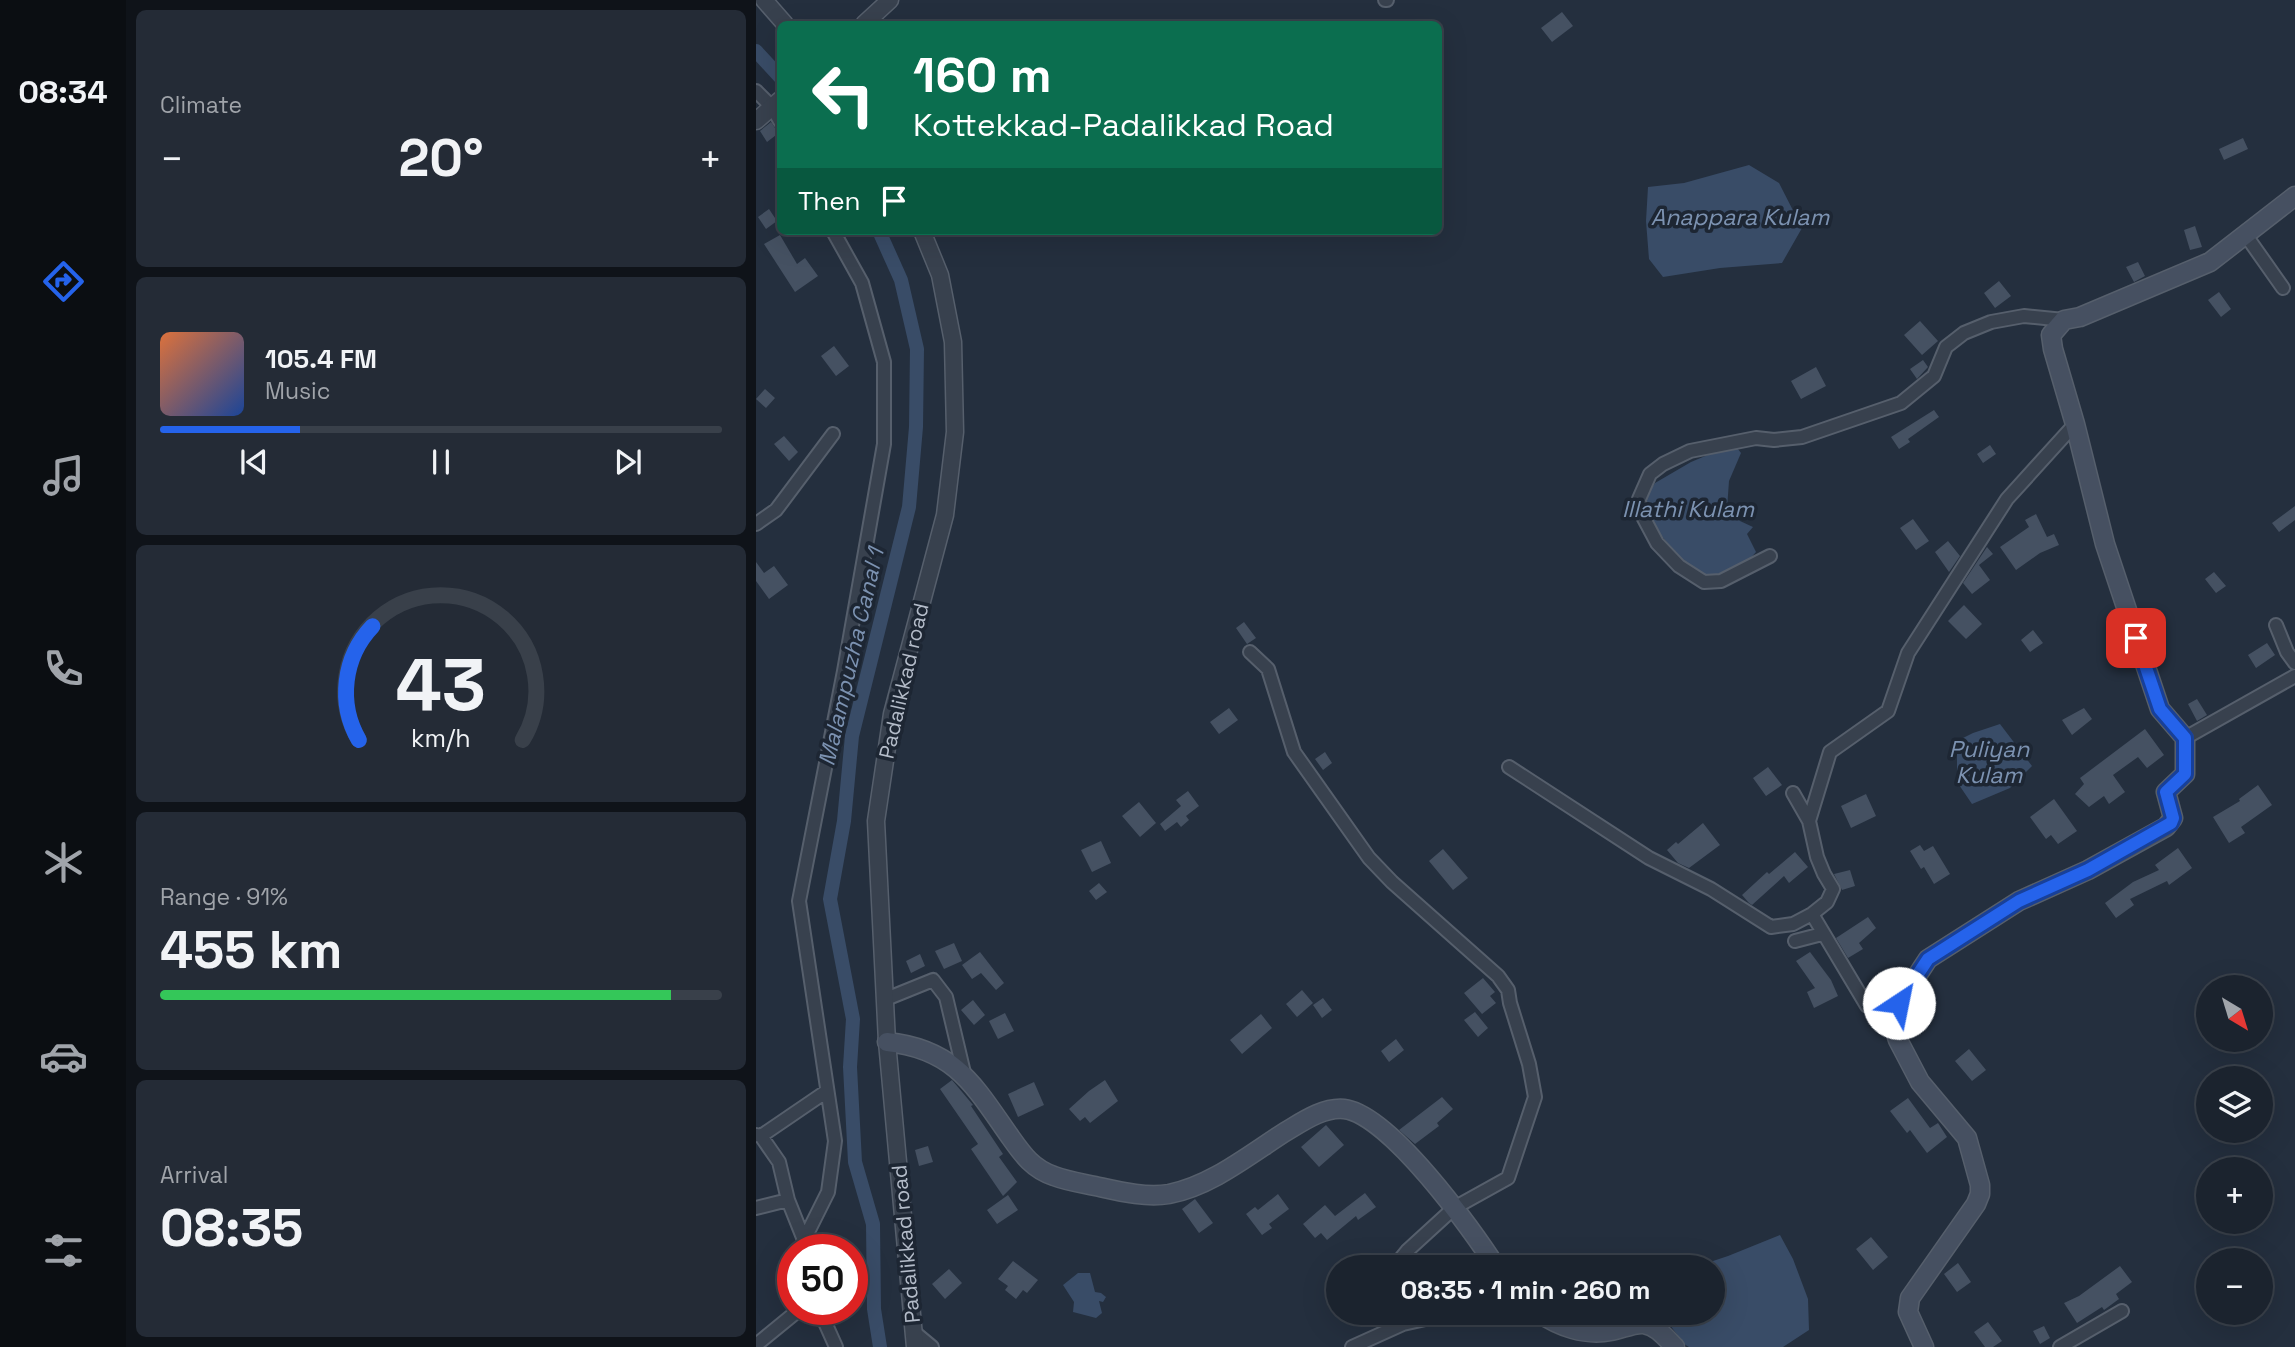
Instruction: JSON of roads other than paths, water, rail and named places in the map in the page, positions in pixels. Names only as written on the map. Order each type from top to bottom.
[{"type":"main road","points":[[1924,1347],[1908,1312],[1910,1298],[1976,1204],[1980,1185],[1967,1138],[1920,1082],[1895,1031],[1899,1003],[1928,959],[2019,901],[2088,870],[2171,823],[2173,818],[2166,792],[2185,774],[2185,738],[2160,709],[2105,544],[2051,335],[2064,320],[2080,317],[2210,262],[2295,196]]},
{"type":"main road","points":[[887,1042],[926,1049],[953,1066],[973,1084],[1029,1163],[1052,1176],[1141,1195],[1167,1194],[1210,1179],[1308,1118],[1328,1110],[1343,1109],[1358,1113],[1400,1145],[1454,1208],[1487,1255]]},
{"type":"main road","points":[[1562,1325],[1587,1332],[1638,1325]]},
{"type":"main road","points":[[1647,1325],[1654,1327],[1675,1347]]},
{"type":"street","points":[[764,0],[782,21]]},
{"type":"street","points":[[867,21],[890,0]]},
{"type":"street","points":[[756,91],[776,109],[756,121]]},
{"type":"street","points":[[2245,234],[2283,288]]},
{"type":"street","points":[[810,1234],[828,1192],[835,1141],[799,901],[844,671],[884,444],[884,362],[862,283],[835,235]]},
{"type":"street","name":"Padalikkad road","points":[[915,1339],[887,1042],[876,821],[892,714],[945,515],[955,432],[953,342],[940,275],[924,235]]},
{"type":"street","points":[[1770,556],[1721,580],[1704,582],[1679,566],[1657,542],[1640,511],[1639,499],[1650,474],[1663,464],[1690,451],[1756,438],[1774,440],[1802,437],[1901,403],[1934,376],[1946,347],[1964,332],[2024,316],[2064,320]]},
{"type":"street","points":[[1809,821],[1830,752],[1888,711],[1908,653],[2007,499],[2075,424]]},
{"type":"street","points":[[756,524],[776,510],[833,435]]},
{"type":"street","points":[[2276,625],[2287,652],[2295,663]]},
{"type":"street","points":[[1250,652],[1268,669],[1294,752],[1369,858],[1392,882],[1498,975],[1508,990],[1530,1064],[1535,1097],[1508,1178],[1454,1208],[1404,1255]]},
{"type":"street","points":[[2185,738],[2295,676]]},
{"type":"street","points":[[1509,767],[1649,858],[1711,889],[1772,927],[1793,924],[1812,914],[1827,902],[1833,889],[1817,857],[1809,821],[1793,793]]},
{"type":"street","points":[[1812,914],[1867,1006],[1897,1016]]},
{"type":"street","points":[[1795,942],[1822,934]]},
{"type":"street","points":[[886,999],[933,980],[946,997],[965,1077]]},
{"type":"street","points":[[801,1234],[788,1200],[779,1162],[759,1136],[827,1091]]},
{"type":"street","points":[[756,1208],[788,1200]]},
{"type":"street","points":[[2060,1347],[2122,1311]]},
{"type":"street","points":[[756,1345],[780,1325]]},
{"type":"street","points":[[826,1325],[836,1347]]},
{"type":"street","points":[[1352,1347],[1401,1325]]},
{"type":"street","points":[[915,1339],[932,1347]]},
{"type":"water","name":"Anappara Kulam","points":[[1749,165],[1779,183],[1802,228],[1782,263],[1720,268],[1663,277],[1649,259],[1646,221],[1648,187],[1684,183]]},
{"type":"water","name":"Illathi Kulam","points":[[1734,444],[1741,453],[1729,481],[1727,509],[1740,521],[1753,527],[1747,534],[1756,552],[1748,561],[1706,579],[1676,554],[1639,507],[1655,483],[1691,462]]},
{"type":"water","name":"Puliyan Kulam","points":[[2000,724],[2032,766],[2010,788],[1972,804],[1957,782],[1957,741]]},
{"type":"water","points":[[1780,1235],[1793,1259],[1808,1299],[1809,1330],[1783,1347],[1689,1347],[1684,1344],[1670,1325],[1725,1325],[1725,1257]]},
{"type":"water","points":[[1078,1273],[1090,1273],[1095,1292],[1106,1297],[1103,1302],[1099,1301],[1102,1313],[1096,1318],[1073,1312],[1074,1302],[1063,1285]]},
{"type":"waterway","name":"Malampuzha Canal 1","points":[[756,51],[777,74]]},
{"type":"waterway","name":"Malampuzha Canal 1","points":[[880,1347],[874,1309],[873,1224],[855,1162],[850,1067],[853,1019],[830,899],[844,821],[852,736],[909,507],[916,427],[917,349],[901,280],[881,235]]}]
